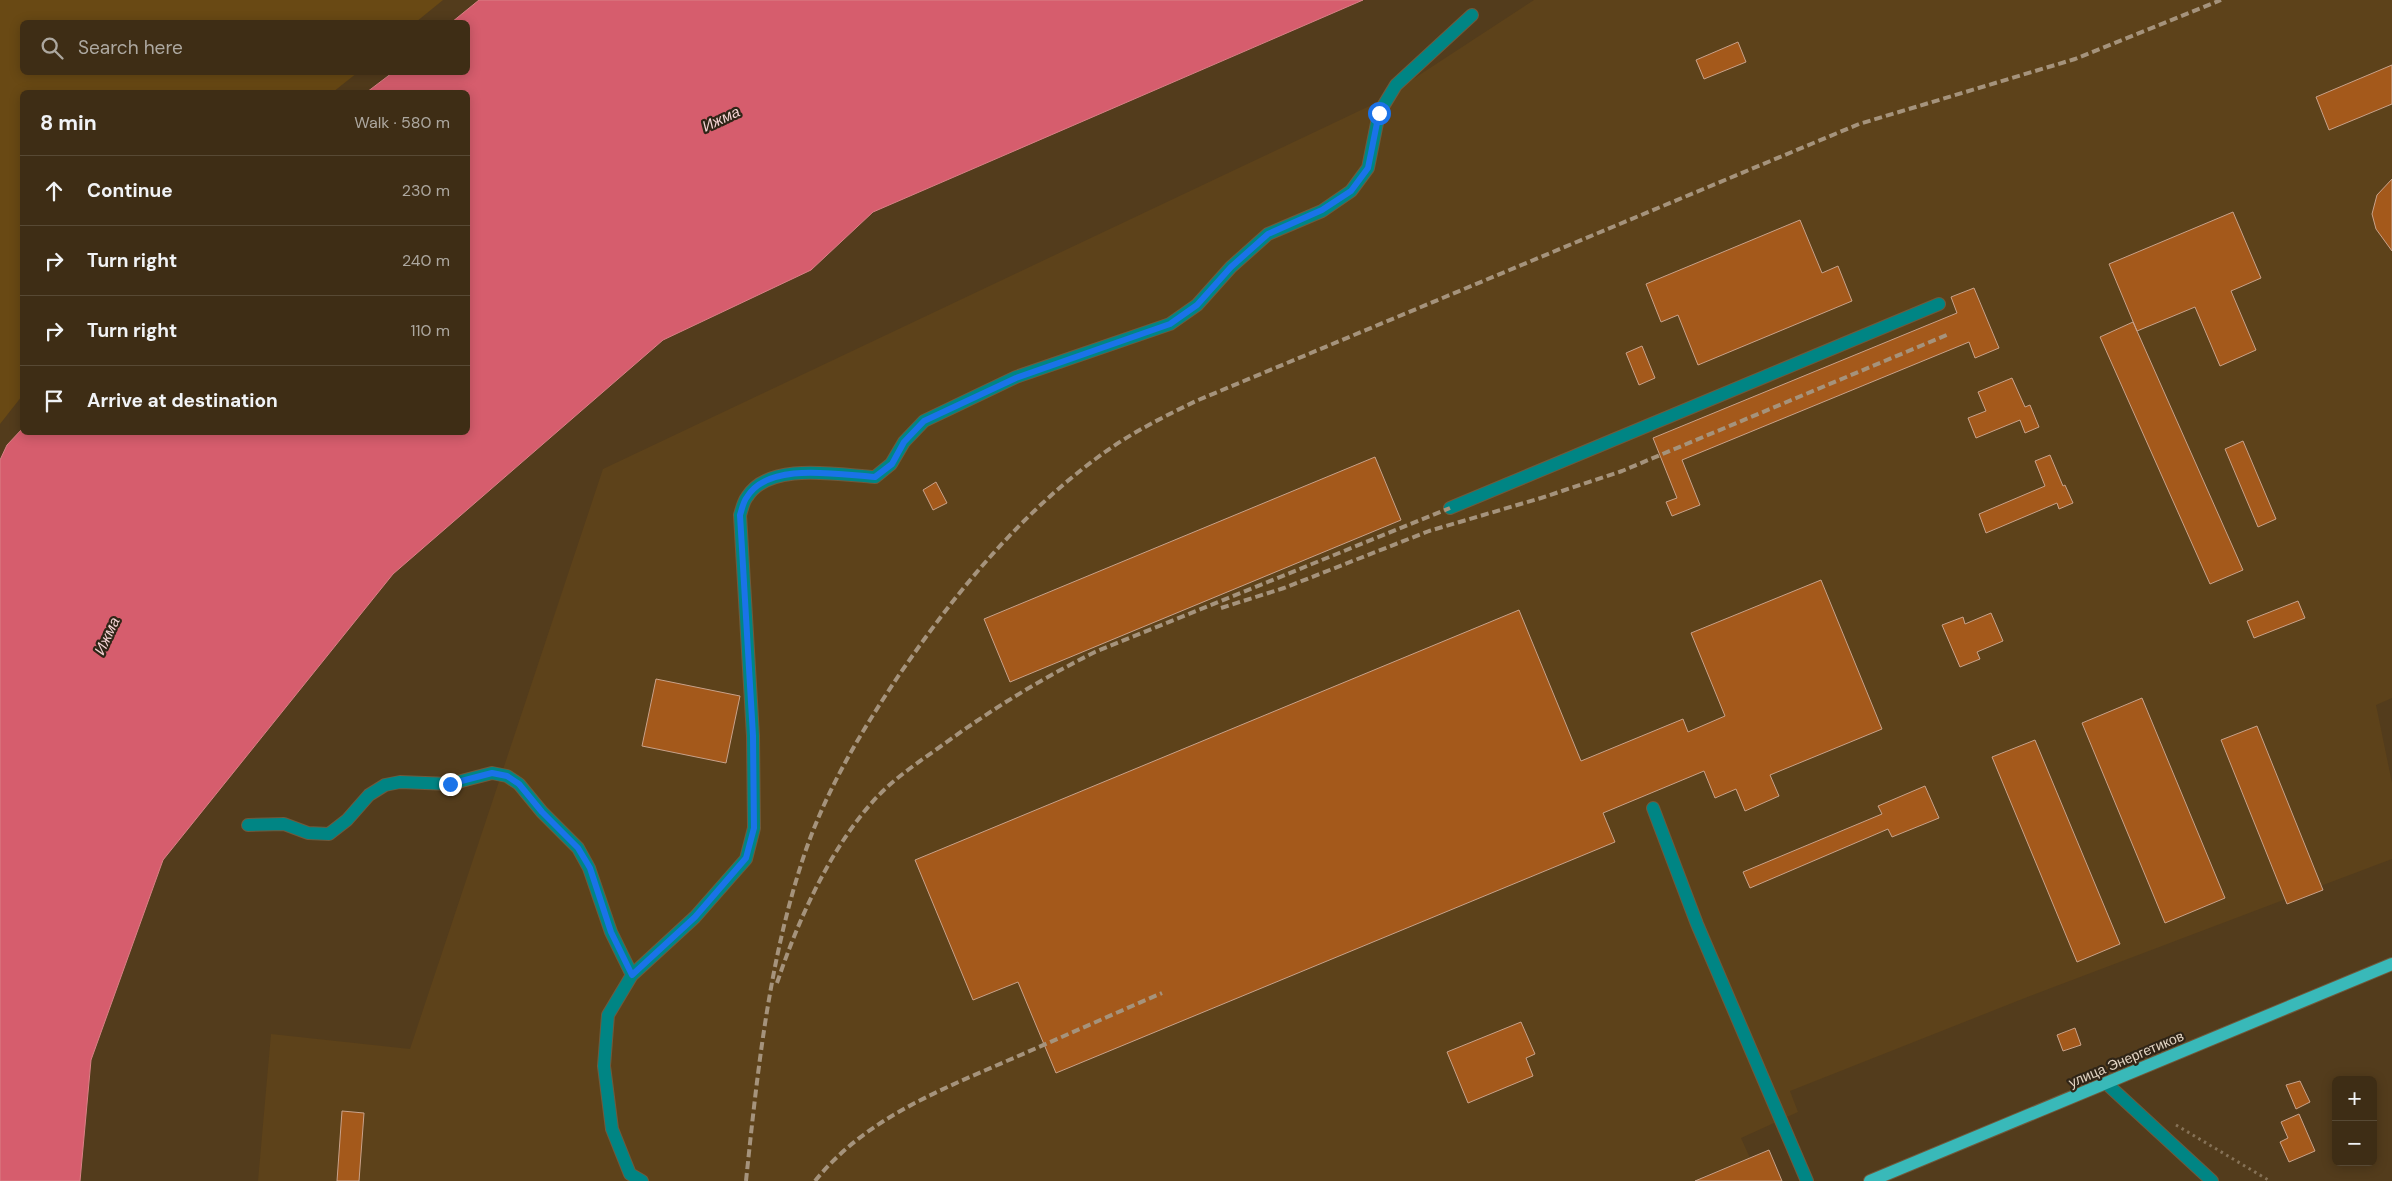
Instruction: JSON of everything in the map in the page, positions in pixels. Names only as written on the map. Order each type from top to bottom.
[{"type":"main road","name":"улица Энергетиков","points":[[1870,1181],[2392,964]]},
{"type":"street","points":[[642,1181],[630,1174],[612,1129],[604,1066],[608,1015],[632,975],[695,917],[746,858],[754,828],[753,736],[740,515],[746,498],[756,486],[785,474],[875,477],[892,464],[904,442],[924,421],[1016,378],[1170,324],[1197,305],[1231,267],[1268,234],[1322,210],[1351,191],[1368,168],[1379,113],[1396,85],[1472,15]]},
{"type":"street","points":[[1450,508],[1938,304]]},
{"type":"street","points":[[248,825],[284,824],[308,833],[330,834],[347,820],[369,795],[385,785],[400,782],[450,784],[492,773],[507,776],[519,784],[542,812],[578,848],[590,868],[611,932],[632,975]]},
{"type":"street","points":[[1653,808],[1697,924],[1807,1181]]},
{"type":"street","points":[[2107,1084],[2212,1181]]},
{"type":"path","points":[[2176,1125],[2270,1181]]},
{"type":"shaded area","points":[[0,0],[443,0],[418,20],[20,20],[20,75],[354,75],[336,90],[20,90],[20,399],[0,424]]},
{"type":"shaded area","points":[[1534,0],[2392,0],[2392,698],[2376,705],[2392,783],[2392,859],[2030,996],[1790,1091],[1798,1112],[1741,1138],[1750,1158],[1702,1177],[1703,1181],[258,1181],[271,1034],[410,1049],[603,469],[1378,102]]},
{"type":"water","name":"Ижма","points":[[479,0],[1363,0],[873,212],[811,270],[663,340],[393,574],[163,860],[91,1060],[80,1181],[0,1181],[0,460],[7,445],[20,431],[20,435],[470,435],[470,90],[370,90],[389,75],[470,75],[470,20],[454,20]]},
{"type":"building","points":[[1738,42],[1746,62],[1704,79],[1696,60]]},
{"type":"building","points":[[2392,65],[2392,104],[2329,130],[2316,97]]},
{"type":"building","points":[[2392,179],[2392,251],[2376,229],[2372,214],[2377,195]]},
{"type":"building","points":[[2233,212],[2261,278],[2231,291],[2256,350],[2220,366],[2195,307],[2137,331],[2109,264]]},
{"type":"building","points":[[1800,220],[1822,273],[1838,266],[1852,301],[1698,365],[1678,315],[1661,322],[1646,284]]},
{"type":"building","points":[[1974,288],[1999,348],[1975,358],[1969,342],[1682,460],[1700,505],[1672,516],[1666,502],[1677,498],[1653,438],[1957,313],[1951,297]]},
{"type":"building","points":[[2133,322],[2243,570],[2210,584],[2100,337]]},
{"type":"building","points":[[1642,346],[1655,378],[1639,385],[1626,353]]},
{"type":"building","points":[[2012,378],[2025,407],[2030,405],[2039,427],[2025,433],[2020,420],[1976,438],[1968,418],[1986,411],[1978,392]]},
{"type":"building","points":[[2243,441],[2276,519],[2258,527],[2225,449]]},
{"type":"building","points":[[2050,455],[2063,486],[2065,485],[2073,503],[2059,509],[2057,503],[1986,533],[1979,514],[2045,486],[2035,461]]},
{"type":"building","points":[[1375,457],[1401,520],[1010,682],[984,619]]},
{"type":"building","points":[[936,482],[947,503],[933,510],[923,490]]},
{"type":"building","points":[[1821,580],[1882,729],[1770,775],[1779,796],[1745,811],[1736,789],[1715,798],[1704,771],[1603,813],[1615,842],[1056,1073],[1018,982],[973,1000],[915,860],[1519,610],[1581,761],[1683,719],[1688,732],[1725,716],[1691,633]]},
{"type":"building","points":[[2298,601],[2305,618],[2254,638],[2247,621]]},
{"type":"building","points":[[1991,613],[2003,641],[1977,652],[1980,659],[1960,667],[1942,625],[1963,617],[1965,624]]},
{"type":"building","points":[[656,679],[740,696],[726,763],[642,746]]},
{"type":"building","points":[[2142,698],[2225,898],[2165,923],[2082,723]]},
{"type":"building","points":[[2257,726],[2323,890],[2287,904],[2221,740]]},
{"type":"building","points":[[2035,740],[2120,944],[2077,962],[1992,757]]},
{"type":"building","points":[[1925,786],[1939,818],[1892,837],[1888,829],[1750,888],[1743,872],[1882,814],[1878,806]]},
{"type":"building","points":[[1521,1022],[1535,1054],[1526,1058],[1533,1076],[1468,1103],[1447,1052]]},
{"type":"building","points":[[2075,1028],[2081,1045],[2063,1051],[2057,1035]]},
{"type":"building","points":[[2300,1081],[2310,1102],[2296,1109],[2286,1085]]},
{"type":"building","points":[[342,1111],[364,1113],[359,1181],[337,1181]]},
{"type":"building","points":[[2299,1114],[2315,1151],[2289,1162],[2280,1142],[2288,1138],[2281,1122]]},
{"type":"building","points":[[1769,1150],[1782,1181],[1695,1181]]},
{"type":"railway","points":[[746,1181],[759,1062],[780,945],[800,868],[829,793],[854,746],[882,701],[942,615],[1017,528],[1074,476],[1127,438],[1161,418],[1196,401],[1859,124],[2075,59],[2221,0]]},
{"type":"railway","points":[[1221,608],[1284,588],[1429,531],[1541,498],[1622,471],[1949,334]]},
{"type":"railway","points":[[777,983],[806,909],[831,861],[860,816],[891,784],[956,735],[1033,685],[1095,652],[1450,508]]},
{"type":"railway","points":[[815,1181],[856,1140],[904,1109],[956,1083],[1162,993]]},
{"type":"route","points":[[450,784],[492,773],[507,776],[519,784],[542,812],[578,848],[590,868],[611,932],[632,975],[695,917],[746,858],[754,828],[753,736],[740,515],[746,498],[756,486],[785,474],[808,473],[875,477],[892,464],[904,442],[924,421],[1016,378],[1170,324],[1197,305],[1231,267],[1268,234],[1322,210],[1351,191],[1368,168],[1379,113]]}]
